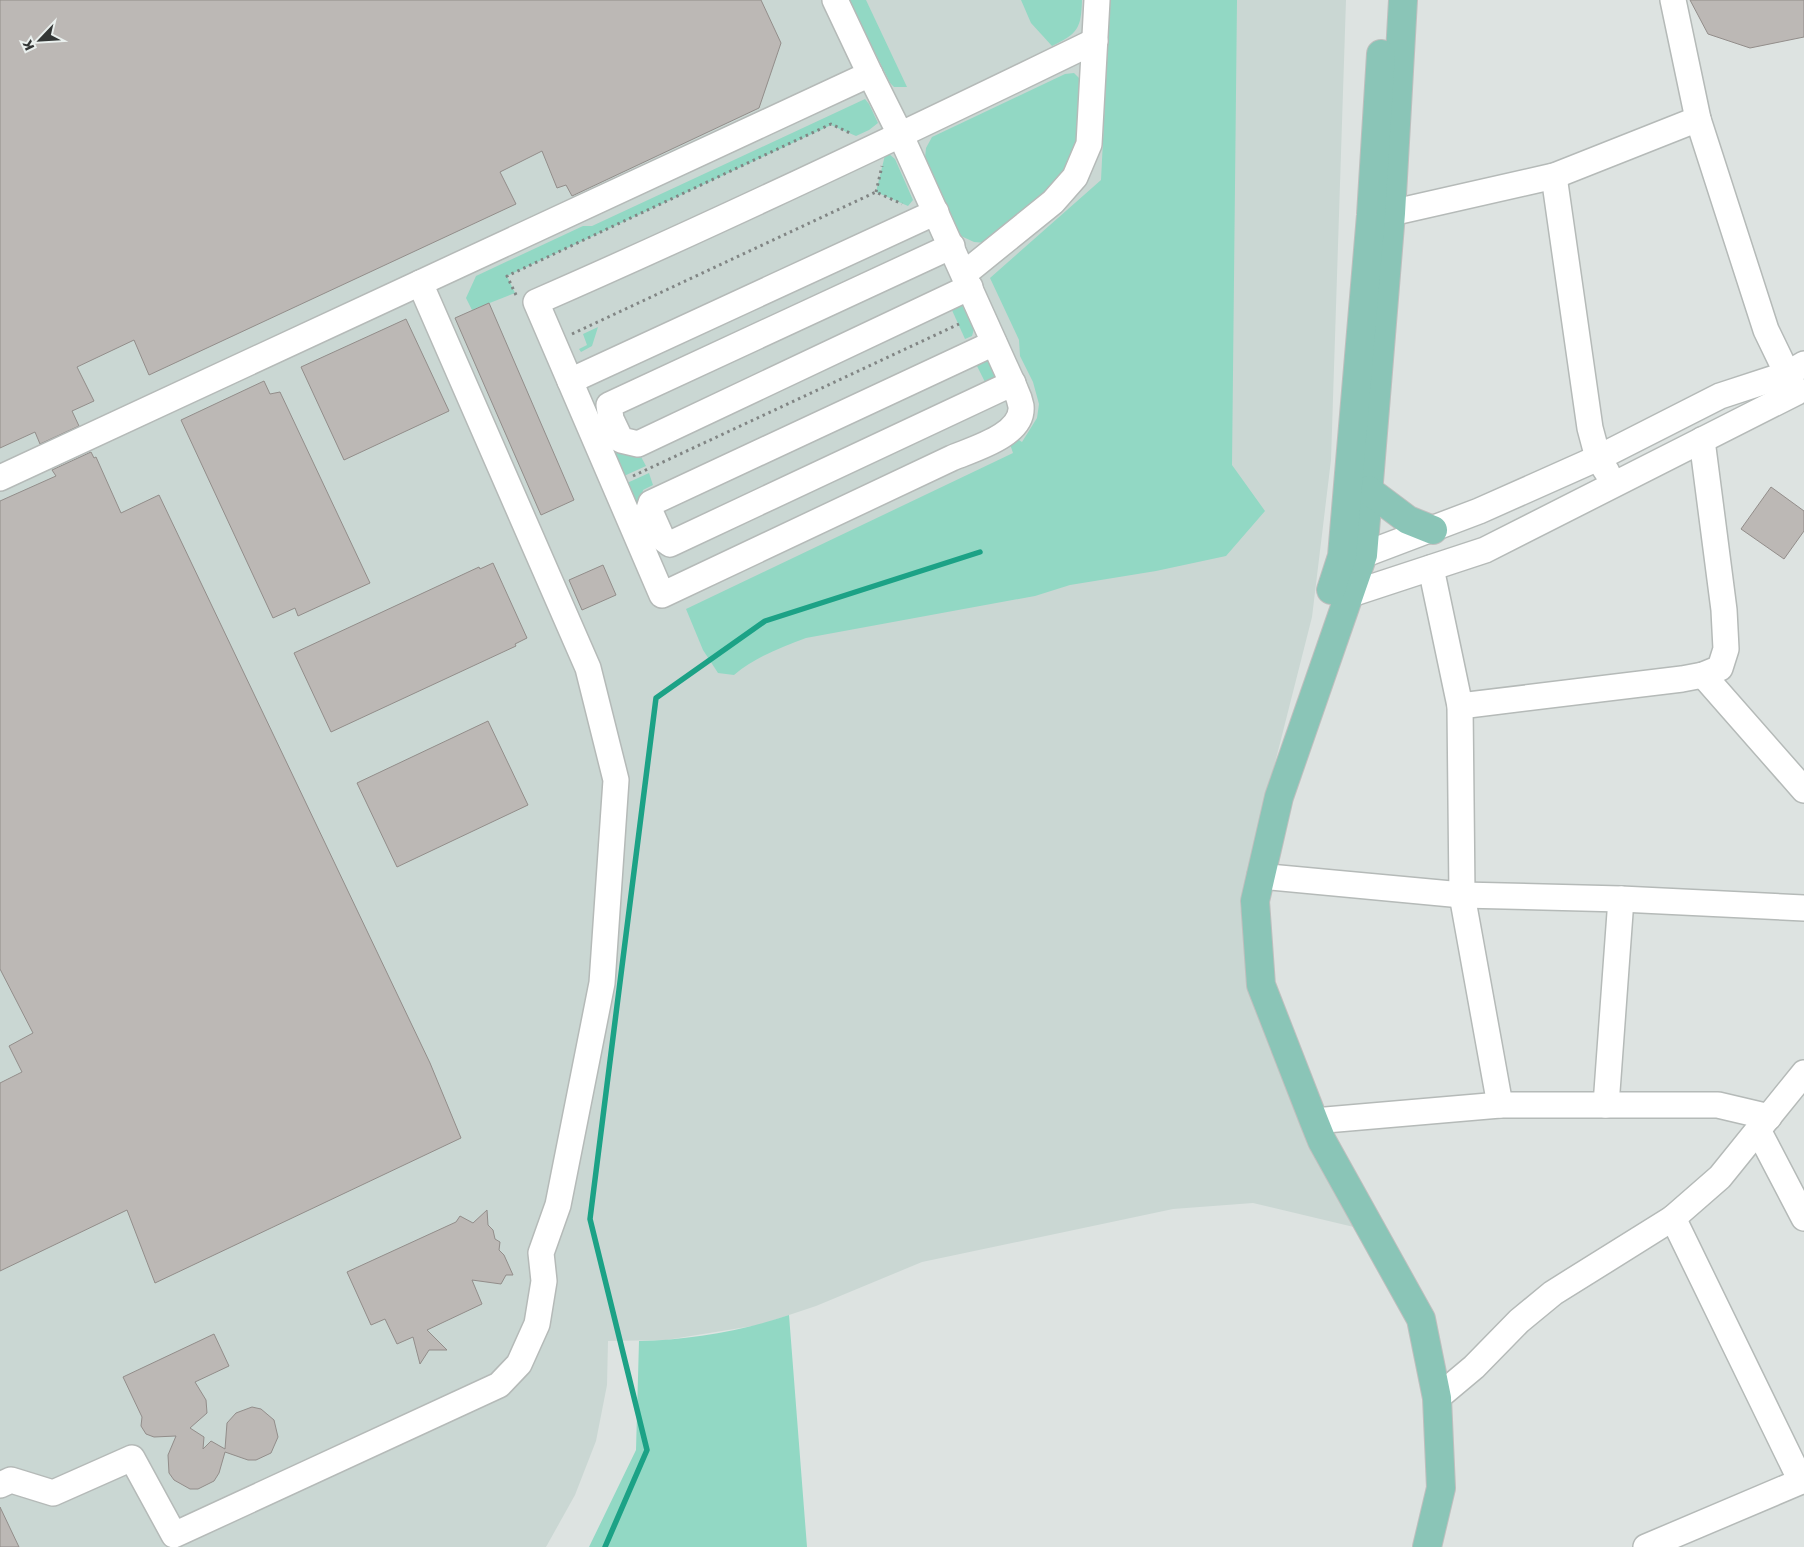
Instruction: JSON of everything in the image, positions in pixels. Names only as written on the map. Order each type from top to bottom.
[{"type":"main road","points":[[1385,0],[1371,215],[1342,556],[1267,794],[1240,901],[1248,987],[1310,1148],[1409,1320],[1426,1409],[1428,1487],[1414,1547]]},
{"type":"main road","points":[[1403,0],[1391,213],[1363,555],[1279,796],[1255,901],[1261,985],[1314,1121],[1322,1141],[1421,1319],[1437,1398],[1441,1488],[1427,1547]]},
{"type":"main road","points":[[1368,490],[1408,520],[1433,530]]},
{"type":"street","points":[[835,0],[901,136],[1013,383],[1021,407],[1018,422],[1014,428],[996,440],[952,458],[662,595],[645,555],[643,524],[570,382],[536,302],[901,136],[1095,41]]},
{"type":"street","points":[[952,246],[609,405],[615,429],[621,440],[638,444],[967,280],[1053,202],[1075,177],[1089,144],[1097,0]]},
{"type":"street","points":[[1673,0],[1698,119],[1766,330],[1798,383]]},
{"type":"street","points":[[0,478],[870,74]]},
{"type":"street","points":[[1391,213],[1554,176],[1698,119]]},
{"type":"street","points":[[1554,176],[1583,385],[1598,458],[1614,485]]},
{"type":"street","points":[[570,382],[936,212]]},
{"type":"street","points":[[0,1485],[11,1480],[53,1493],[132,1458],[174,1535],[499,1386],[520,1364],[537,1324],[544,1281],[541,1253],[558,1205],[602,983],[616,780],[588,668],[420,283]]},
{"type":"street","points":[[643,524],[651,503],[994,343]]},
{"type":"street","points":[[645,555],[1013,383]]},
{"type":"street","points":[[1348,595],[1485,550],[1702,440],[1798,383]]},
{"type":"street","points":[[1363,555],[1433,530],[1598,458],[1720,396],[1798,383]]},
{"type":"street","points":[[1460,706],[1703,675],[1720,668],[1726,649],[1724,610],[1702,440]]},
{"type":"street","points":[[643,524],[670,544]]},
{"type":"street","points":[[1431,568],[1460,706],[1462,895],[1500,1105]]},
{"type":"street","points":[[1703,675],[1804,790]]},
{"type":"street","points":[[1260,876],[1462,895],[1621,899],[1804,908]]},
{"type":"street","points":[[1606,1105],[1621,899]]},
{"type":"street","points":[[1437,1398],[1474,1367],[1519,1321],[1553,1293],[1673,1218],[1720,1177],[1804,1072]]},
{"type":"street","points":[[1314,1121],[1500,1105],[1718,1105],[1763,1123],[1804,1218]]},
{"type":"street","points":[[1646,1547],[1679,1540],[1802,1481],[1673,1218]]},
{"type":"path","points":[[876,192],[883,160]]},
{"type":"path","points":[[553,343],[876,192],[904,205],[906,209]]},
{"type":"path","points":[[624,480],[959,324]]},
{"type":"shaded area","points":[[0,0],[1346,0],[1331,460],[1312,617],[1240,901],[1248,987],[1358,1228],[1253,1203],[1173,1209],[922,1262],[816,1306],[759,1325],[666,1340],[608,1341],[607,1385],[596,1441],[575,1495],[546,1547],[0,1547]]},
{"type":"green space","points":[[849,0],[866,0],[907,87],[894,87],[890,83]]},
{"type":"green space","points":[[1021,0],[1082,0],[1079,24],[1073,33],[1052,46],[1031,23]]},
{"type":"green space","points":[[1110,0],[1237,0],[1232,465],[1265,511],[1226,556],[1156,571],[1070,585],[1035,596],[806,638],[759,658],[734,675],[718,673],[703,650],[686,609],[1013,453],[1010,444],[1016,438],[1022,442],[1037,418],[1039,404],[1033,382],[1020,356],[1019,340],[990,278],[1101,180]]},
{"type":"green space","points":[[1074,73],[1080,79],[1080,141],[1068,173],[986,243],[974,242],[961,236],[925,158],[926,148],[932,137],[1065,74]]},
{"type":"green space","points":[[865,99],[878,123],[869,130],[856,136],[831,125],[507,276],[515,293],[472,310],[466,298],[476,276],[583,226],[592,226]]},
{"type":"green space","points":[[889,154],[895,159],[913,200],[908,206],[876,192],[885,155]]},
{"type":"green space","points":[[962,305],[974,329],[972,336],[965,339],[951,308]]},
{"type":"green space","points":[[598,327],[592,346],[581,352],[579,349],[587,345],[583,334]]},
{"type":"green space","points":[[984,356],[991,364],[994,374],[994,381],[987,386],[974,360]]},
{"type":"green space","points":[[611,447],[639,453],[646,466],[624,476]]},
{"type":"green space","points":[[649,473],[653,485],[643,490],[639,511],[627,483]]},
{"type":"green space","points":[[789,1315],[807,1547],[589,1547],[636,1450],[639,1341],[715,1334],[753,1326]]},
{"type":"building","points":[[0,0],[761,0],[781,43],[759,108],[572,196],[566,185],[557,188],[542,151],[500,172],[516,204],[149,375],[134,340],[77,367],[94,401],[72,411],[79,426],[40,444],[35,432],[0,448]]},
{"type":"building","points":[[1690,0],[1804,0],[1804,37],[1750,48],[1708,34]]},
{"type":"building","points":[[489,303],[574,500],[541,515],[455,318]]},
{"type":"building","points":[[406,319],[449,411],[344,460],[301,367]]},
{"type":"building","points":[[264,381],[270,394],[280,392],[370,583],[298,616],[295,608],[273,618],[181,420]]},
{"type":"building","points":[[91,452],[94,458],[96,457],[121,513],[159,495],[430,1063],[461,1138],[155,1283],[127,1210],[0,1271],[0,1083],[22,1072],[9,1046],[33,1033],[0,969],[0,501],[56,476],[52,470]]},
{"type":"building","points":[[1771,487],[1804,511],[1804,531],[1784,559],[1741,529]]},
{"type":"building","points":[[493,563],[527,638],[515,644],[516,646],[331,732],[294,653],[479,567],[480,569]]},
{"type":"building","points":[[603,565],[616,595],[582,610],[569,580]]},
{"type":"building","points":[[488,721],[528,805],[397,867],[357,783]]},
{"type":"building","points":[[487,1210],[488,1225],[493,1230],[495,1239],[500,1242],[499,1250],[504,1255],[513,1275],[506,1275],[501,1284],[472,1280],[482,1304],[427,1330],[447,1350],[429,1350],[420,1364],[413,1337],[397,1344],[385,1319],[371,1325],[347,1272],[456,1222],[460,1216],[473,1223]]},
{"type":"building","points":[[214,1334],[229,1366],[195,1382],[206,1400],[207,1413],[190,1428],[204,1437],[203,1449],[211,1441],[225,1449],[227,1423],[236,1413],[252,1407],[261,1409],[274,1420],[278,1437],[271,1453],[256,1460],[248,1460],[225,1452],[219,1473],[214,1481],[198,1489],[190,1489],[174,1480],[169,1473],[168,1455],[176,1436],[154,1437],[146,1434],[141,1426],[142,1417],[123,1377]]},
{"type":"building","points":[[0,1507],[19,1547],[0,1547]]},
{"type":"waterway","points":[[605,1547],[647,1450],[590,1219],[656,698],[765,621],[980,552]]}]
